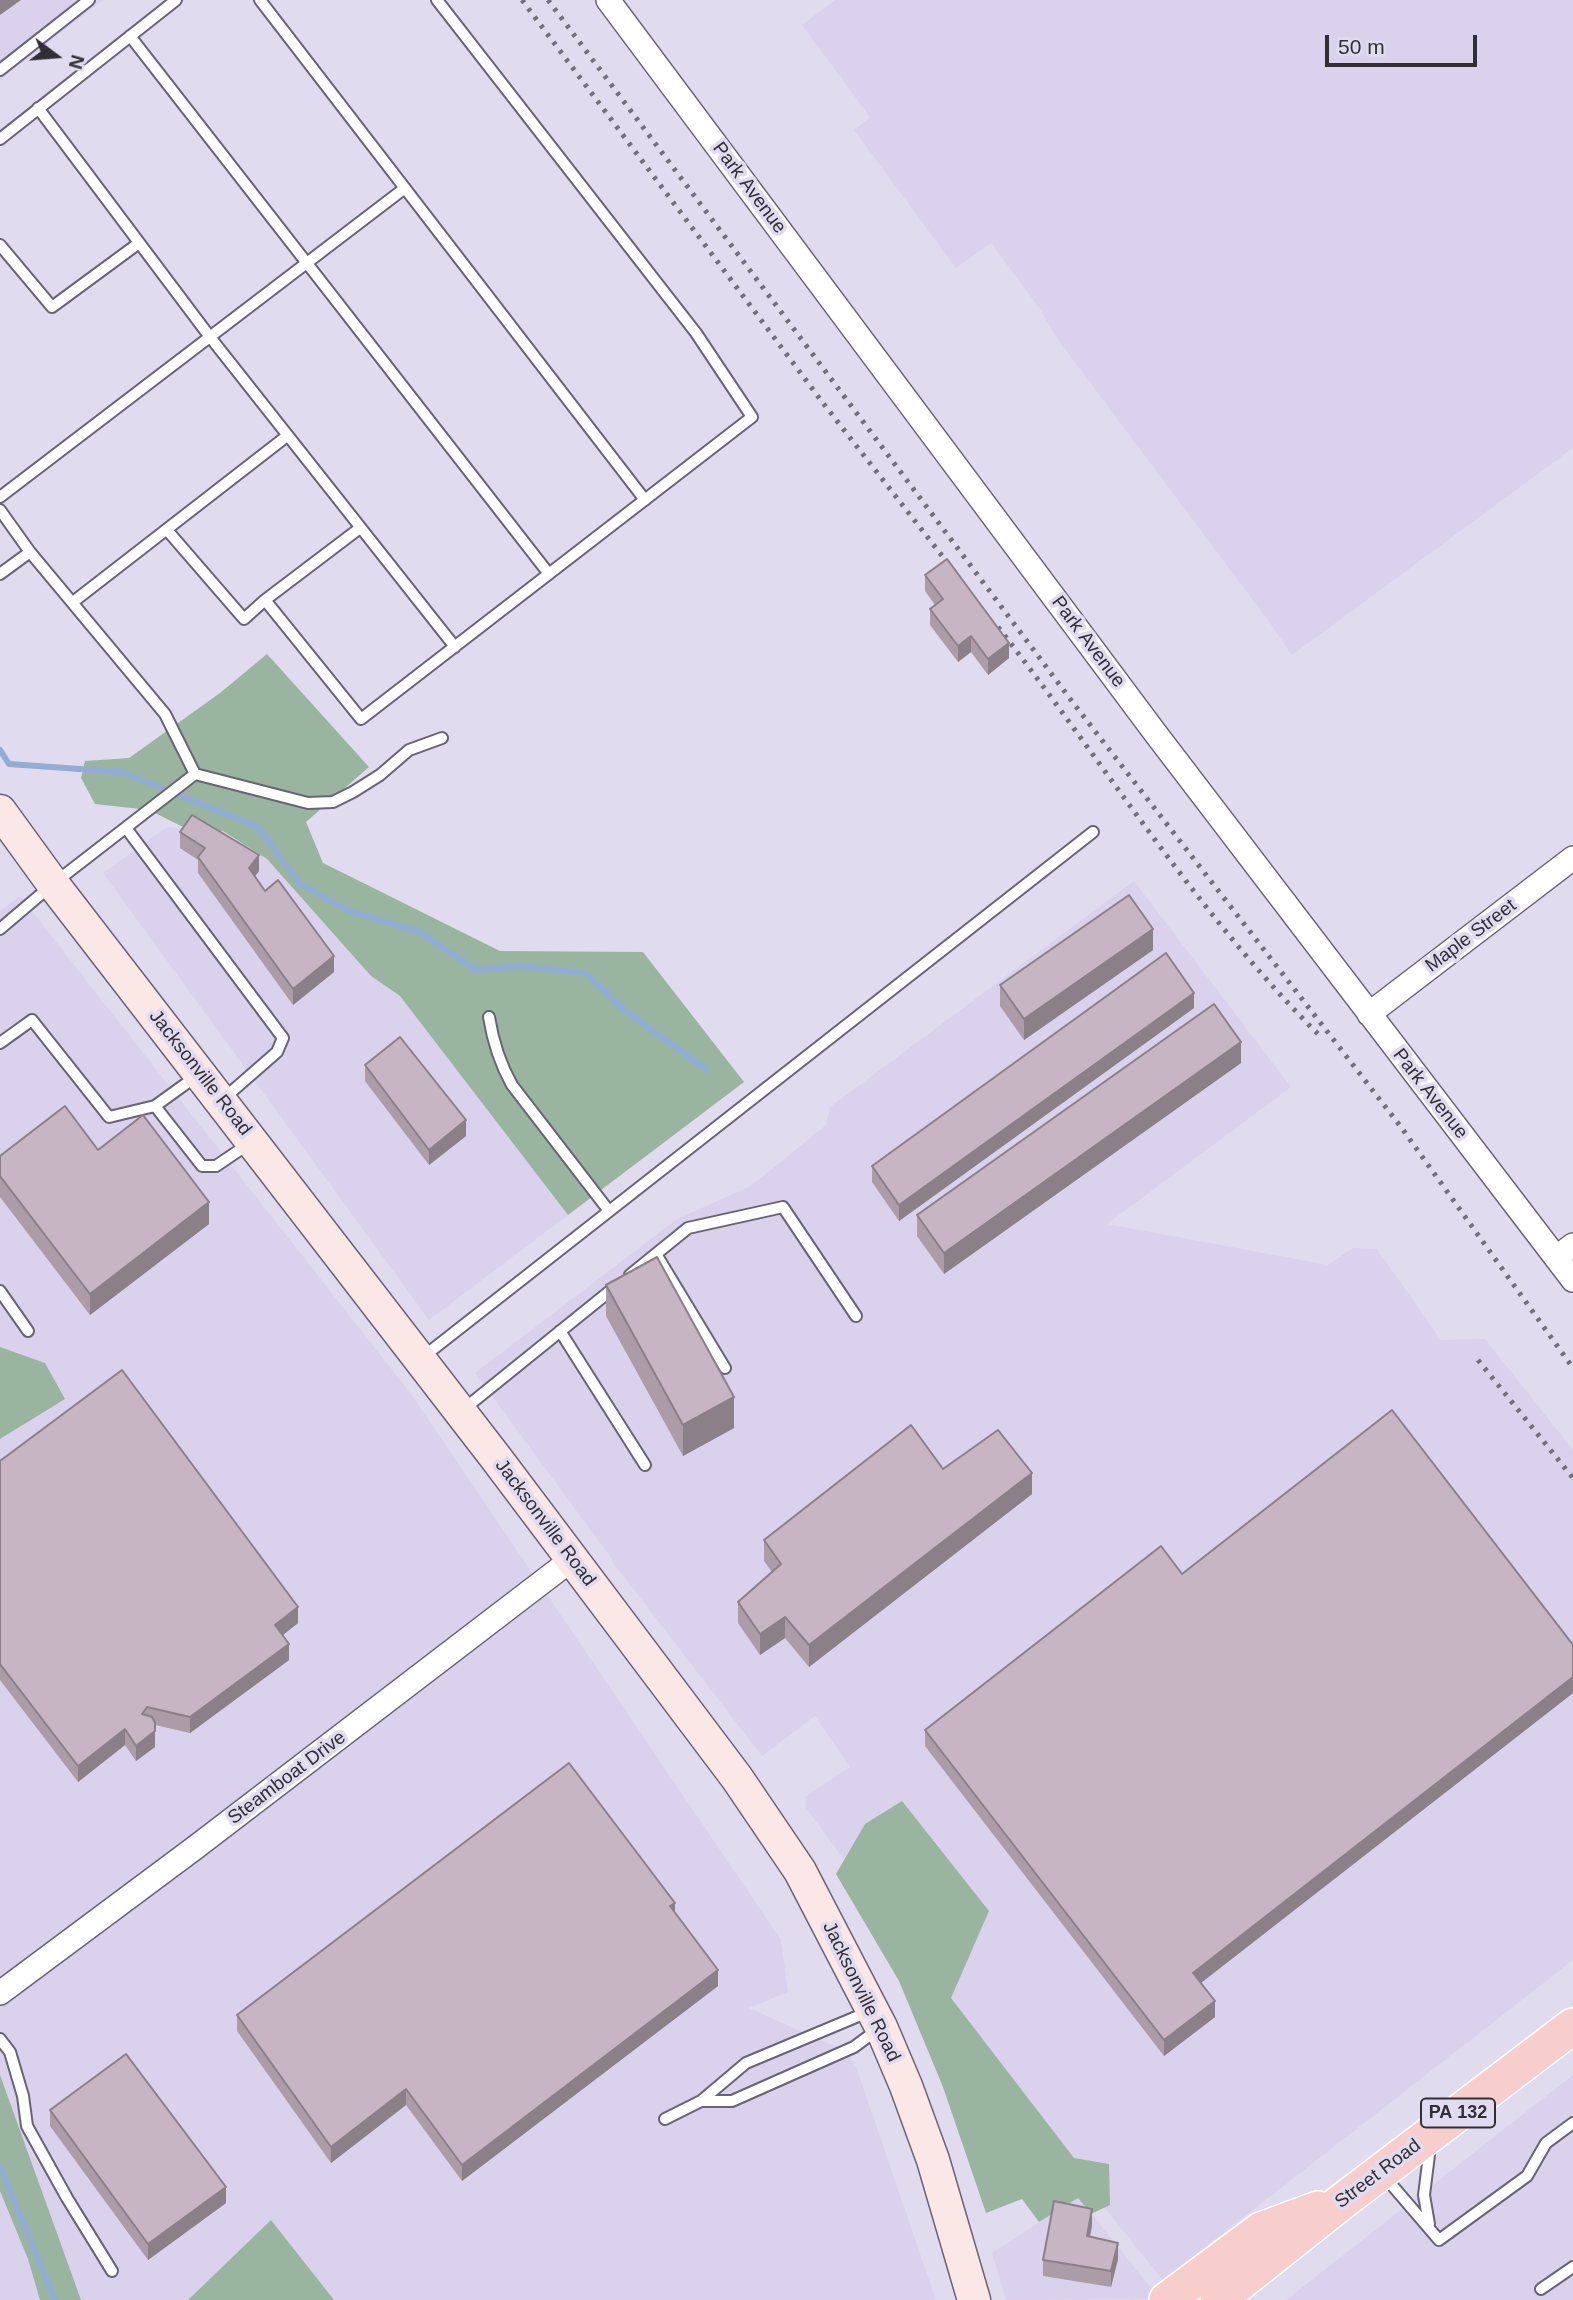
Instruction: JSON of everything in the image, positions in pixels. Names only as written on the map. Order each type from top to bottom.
[{"type":"main road","name":"Jacksonville Road","points":[[0,811],[53,884],[496,1458],[737,1778],[800,1871],[876,2019],[910,2097],[933,2160],[974,2300]]},
{"type":"main road","name":"Street Road","points":[[1218,2300],[1344,2200],[1573,2026]]},
{"type":"main road","points":[[1167,2300],[1261,2230],[1344,2200]]},
{"type":"street","name":"Park Avenue","points":[[608,0],[1368,1014],[1565,1251],[1573,1280]]},
{"type":"street","name":"Maple Street","points":[[1368,1014],[1573,858]]},
{"type":"street","name":"Steamboat Drive","points":[[0,1993],[571,1560]]},
{"type":"lane","points":[[0,71],[89,0]]},
{"type":"lane","points":[[0,139],[176,0]]},
{"type":"lane","points":[[260,0],[645,500]]},
{"type":"lane","points":[[265,600],[361,719],[752,417],[696,333],[437,0]]},
{"type":"lane","points":[[130,36],[549,574]]},
{"type":"lane","points":[[38,108],[210,337],[455,647]]},
{"type":"lane","points":[[0,497],[405,188]]},
{"type":"lane","points":[[0,246],[52,307],[139,243]]},
{"type":"lane","points":[[74,602],[287,436]]},
{"type":"lane","points":[[0,510],[30,552],[165,714],[195,774],[308,803],[333,802],[380,775],[409,750],[442,738]]},
{"type":"lane","points":[[166,530],[244,619],[360,528]]},
{"type":"lane","points":[[0,574],[30,552]]},
{"type":"lane","points":[[0,929],[53,884],[195,774]]},
{"type":"lane","points":[[126,828],[283,1038],[277,1052],[221,1101]]},
{"type":"lane","points":[[419,1360],[1093,832]]},
{"type":"lane","points":[[489,1017],[499,1063],[512,1085],[609,1211]]},
{"type":"lane","points":[[0,1042],[32,1020],[109,1117],[155,1106],[200,1073]]},
{"type":"lane","points":[[155,1106],[202,1166],[216,1166],[253,1141]]},
{"type":"lane","points":[[460,1413],[688,1228],[783,1208],[856,1315]]},
{"type":"lane","points":[[656,1254],[725,1368]]},
{"type":"lane","points":[[0,1291],[28,1331]]},
{"type":"lane","points":[[560,1331],[645,1465]]},
{"type":"lane","points":[[665,2119],[701,2101],[746,2063],[876,2019]]},
{"type":"lane","points":[[701,2101],[732,2101],[854,2047],[876,2019]]},
{"type":"lane","points":[[0,2039],[10,2052],[23,2096],[27,2126],[112,2271]]},
{"type":"lane","points":[[1381,2172],[1438,2240],[1527,2176],[1546,2143],[1573,2123]]},
{"type":"lane","points":[[1431,2133],[1423,2195],[1431,2230]]},
{"type":"lane","points":[[1541,2289],[1573,2267]]},
{"type":"shaded area","points":[[0,0],[103,0],[0,80]]},
{"type":"shaded area","points":[[835,0],[1573,0],[1573,448],[1292,655],[1056,337],[1040,309],[991,243],[956,268],[854,130],[870,117],[802,25]]},
{"type":"shaded area","points":[[167,827],[223,831],[267,859],[371,976],[400,996],[568,1215],[429,1320],[103,873]]},
{"type":"shaded area","points":[[1134,881],[1291,1087],[1107,1224],[1328,1265],[1353,1248],[1377,1249],[1441,1340],[1485,1339],[1573,1450],[1573,1960],[1163,2280],[1072,2168],[806,1808],[805,1797],[850,1767],[815,1716],[762,1756],[611,1560],[475,1373],[677,1219],[751,1186],[826,1125],[830,1107]]},
{"type":"shaded area","points":[[20,896],[411,1394],[781,1940],[788,1992],[749,2008],[845,2051],[856,2067],[936,2300],[0,2300],[0,911]]},
{"type":"shaded area","points":[[1573,2075],[1573,2300],[1286,2300]]},
{"type":"shaded area","points":[[1078,2197],[1160,2299],[1006,2300],[992,2253]]},
{"type":"green space","points":[[267,654],[369,767],[306,822],[323,863],[500,951],[643,952],[744,1082],[568,1215],[400,996],[371,976],[267,859],[223,831],[189,830],[149,810],[95,804],[81,778],[85,761],[129,758],[220,693]]},
{"type":"green space","points":[[0,1347],[45,1363],[65,1399],[0,1439]]},
{"type":"green space","points":[[902,1801],[989,1911],[951,1998],[1074,2158],[1109,2164],[1110,2205],[1091,2214],[1078,2198],[1039,2222],[1022,2199],[986,2213],[943,2087],[899,1981],[836,1874],[865,1824]]},
{"type":"green space","points":[[0,2075],[81,2300],[40,2300],[28,2259],[0,2191]]},
{"type":"green space","points":[[271,2220],[334,2300],[188,2300]]},
{"type":"building","points":[[947,559],[1009,643],[988,659],[971,636],[958,646],[930,609],[943,599],[925,575]]},
{"type":"building","points":[[192,815],[259,855],[249,868],[265,891],[278,880],[334,956],[293,989],[198,857],[205,848],[180,832]]},
{"type":"building","points":[[1129,895],[1153,929],[1024,1019],[1000,985]]},
{"type":"building","points":[[1166,953],[1194,993],[899,1205],[872,1166]]},
{"type":"building","points":[[1214,1004],[1241,1042],[944,1253],[917,1215]]},
{"type":"building","points":[[400,1037],[466,1120],[429,1150],[365,1065]]},
{"type":"building","points":[[65,1106],[98,1150],[143,1115],[209,1202],[90,1294],[0,1176],[0,1156]]},
{"type":"building","points":[[657,1257],[734,1397],[683,1425],[606,1285]]},
{"type":"building","points":[[122,1370],[298,1607],[275,1625],[289,1644],[190,1717],[147,1707],[142,1714],[152,1717],[155,1731],[136,1746],[125,1729],[78,1766],[0,1664],[0,1461]]},
{"type":"building","points":[[1392,1410],[1573,1645],[1573,1677],[1193,1973],[1215,2001],[1164,2040],[925,1730],[1161,1546],[1182,1574]]},
{"type":"building","points":[[911,1425],[943,1469],[998,1430],[1032,1473],[809,1645],[785,1617],[760,1634],[738,1602],[781,1564],[764,1540]]},
{"type":"building","points":[[569,1763],[675,1903],[670,1906],[718,1970],[462,2165],[406,2089],[331,2147],[237,2015]]},
{"type":"building","points":[[126,2054],[226,2187],[148,2244],[50,2110]]},
{"type":"building","points":[[1054,2201],[1092,2209],[1087,2236],[1118,2243],[1111,2271],[1043,2260]]},
{"type":"waterway","points":[[0,750],[9,764],[122,772],[258,827],[299,883],[349,911],[420,932],[476,970],[518,966],[586,973],[623,1009],[707,1070]]},
{"type":"waterway","points":[[0,2166],[55,2300]]},
{"type":"railway","points":[[522,0],[823,403],[957,575]]},
{"type":"railway","points":[[548,0],[1074,704],[1401,1127],[1573,1368]]},
{"type":"railway","points":[[998,627],[1192,889],[1275,989],[1320,1036]]},
{"type":"railway","points":[[1478,1360],[1573,1478]]}]
